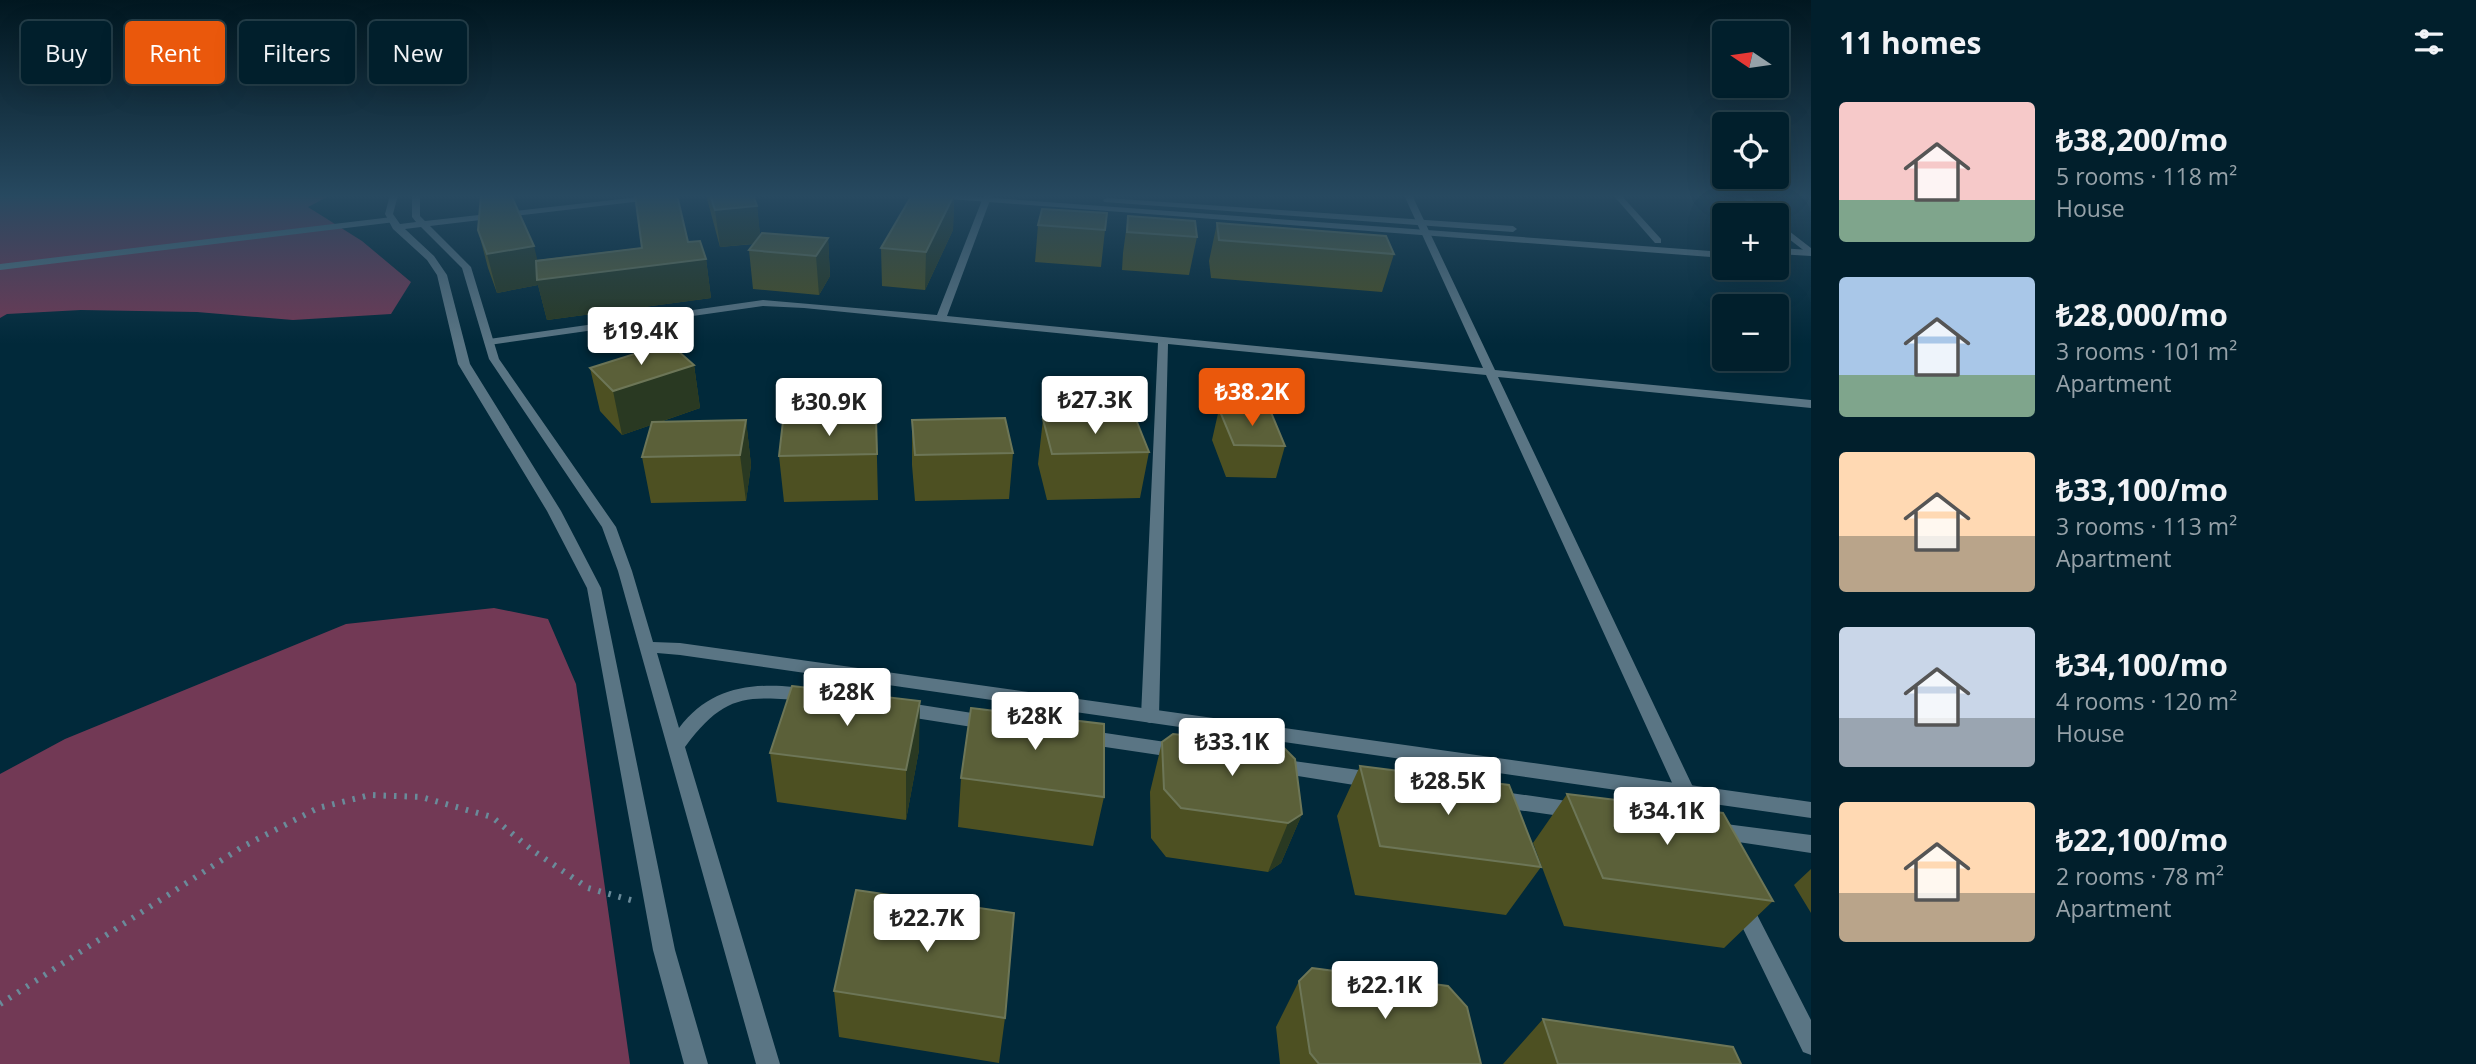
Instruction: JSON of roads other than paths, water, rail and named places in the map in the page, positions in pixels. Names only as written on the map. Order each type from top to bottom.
[{"type":"street","points":[[0,267],[200,245]]},
{"type":"street","points":[[417,245],[431,258],[442,275],[464,364],[554,511],[594,588],[664,950],[696,1064]]},
{"type":"street","points":[[444,245],[466,267],[494,359],[608,527],[625,571],[768,1064]]},
{"type":"street","points":[[941,319],[969,245]]},
{"type":"street","points":[[1432,245],[1706,835]]},
{"type":"street","points":[[1613,245],[1712,254]]},
{"type":"street","points":[[1789,252],[1811,253]]},
{"type":"street","points":[[1789,261],[1811,262]]},
{"type":"street","points":[[489,342],[763,303],[1811,404]]},
{"type":"street","points":[[1150,716],[1163,341]]},
{"type":"street","points":[[647,647],[680,649],[1811,810]]},
{"type":"street","points":[[676,746],[694,719],[724,697],[753,690],[829,698]]},
{"type":"street","points":[[884,706],[1008,725]]},
{"type":"street","points":[[1063,733],[1200,754]]},
{"type":"street","points":[[1255,762],[1392,783]]},
{"type":"street","points":[[1475,796],[1597,814]]},
{"type":"street","points":[[1677,825],[1706,835],[1811,844]]},
{"type":"street","points":[[1735,891],[1811,1044]]}]
